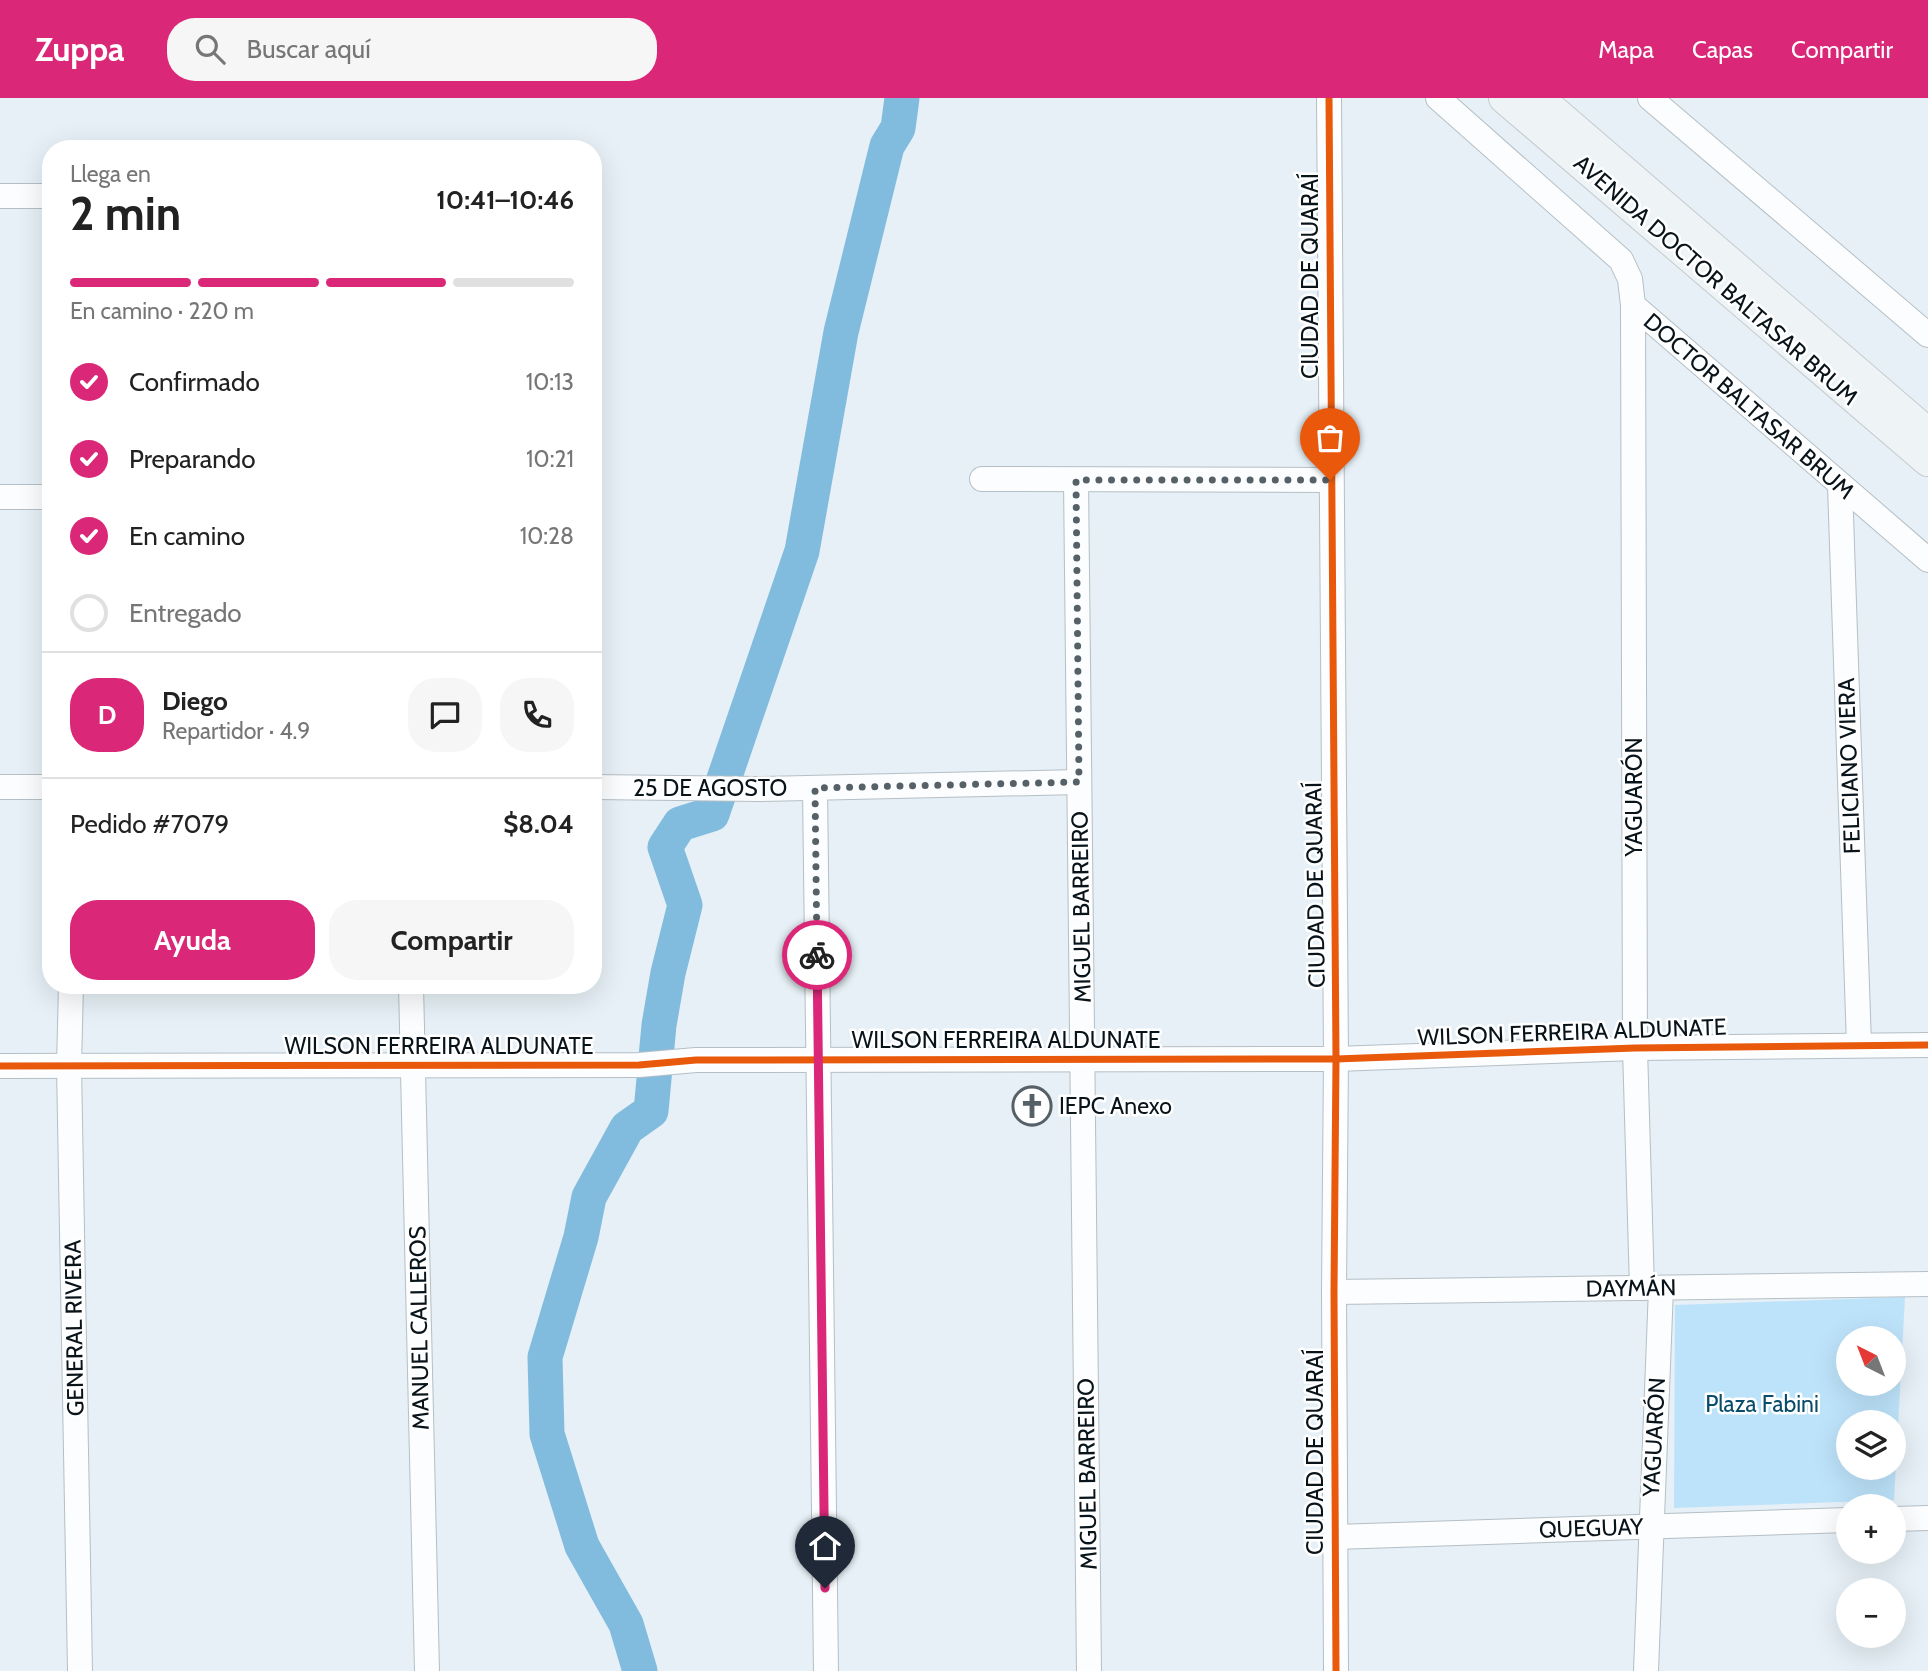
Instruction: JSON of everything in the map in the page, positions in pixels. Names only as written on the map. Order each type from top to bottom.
[{"type":"main road","name":"AVENIDA DOCTOR BALTASAR BRUM","points":[[1504,98],[1928,461]]},
{"type":"main road","name":"AVENIDA DOCTOR BALTASAR BRUM","points":[[1539,98],[1928,433]]},
{"type":"street","name":"CIUDAD DE QUARAÍ","points":[[1329,98],[1336,1059],[1336,1671]]},
{"type":"street","name":"DOCTOR BALTASAR BRUM","points":[[1438,98],[1621,260],[1630,279],[1633,305],[1928,560]]},
{"type":"street","points":[[1650,98],[1928,335]]},
{"type":"street","points":[[0,197],[42,196]]},
{"type":"street","name":"YAGUARÓN","points":[[1633,305],[1634,1048],[1651,1288],[1646,1671]]},
{"type":"street","points":[[982,479],[1330,480]]},
{"type":"street","name":"MIGUEL BARREIRO","points":[[1076,480],[1089,1671]]},
{"type":"street","name":"FELICIANO VIERA","points":[[1840,486],[1859,1045]]},
{"type":"street","points":[[0,497],[42,497]]},
{"type":"street","name":"25 DE AGOSTO","points":[[602,787],[759,789],[1079,782]]},
{"type":"street","points":[[0,787],[42,787]]},
{"type":"street","points":[[815,788],[826,1671]]},
{"type":"street","name":"GENERAL RIVERA","points":[[71,994],[69,1066],[80,1671]]},
{"type":"street","name":"MANUEL CALLEROS","points":[[411,994],[427,1671]]},
{"type":"street","name":"WILSON FERREIRA ALDUNATE","points":[[0,1066],[639,1065],[696,1060],[1336,1059],[1634,1048],[1928,1045]]},
{"type":"street","name":"DAYMÁN","points":[[1334,1292],[1928,1284]]},
{"type":"street","points":[[1906,1519],[1928,1518]]},
{"type":"street","name":"QUEGUAY","points":[[1335,1537],[1836,1520]]},
{"type":"green space","name":"Plaza Fabini","points":[[1905,1297],[1903,1326],[1836,1326],[1836,1396],[1900,1396],[1899,1410],[1836,1410],[1836,1480],[1895,1480],[1894,1494],[1836,1494],[1836,1502],[1674,1508],[1675,1305]]},
{"type":"waterway","points":[[640,1671],[626,1624],[582,1546],[547,1434],[545,1357],[581,1237],[589,1197],[627,1128],[651,1111],[659,1025],[668,973],[685,905],[665,847],[680,824],[712,814],[802,551],[841,332],[887,146],[898,128],[902,98]]},
{"type":"cycle path","points":[[1329,98],[1336,1059],[1336,1671]]},
{"type":"cycle path","points":[[0,1066],[639,1065],[696,1060],[1336,1059],[1635,1048],[1928,1045]]},
{"type":"way so far","points":[[817,955],[815,788],[1079,782],[1076,480],[1330,480]]},
{"type":"place","name":"IEPC Anexo","points":[[1032,1106]]},
{"type":"route","points":[[817,955],[825,1588]]}]
